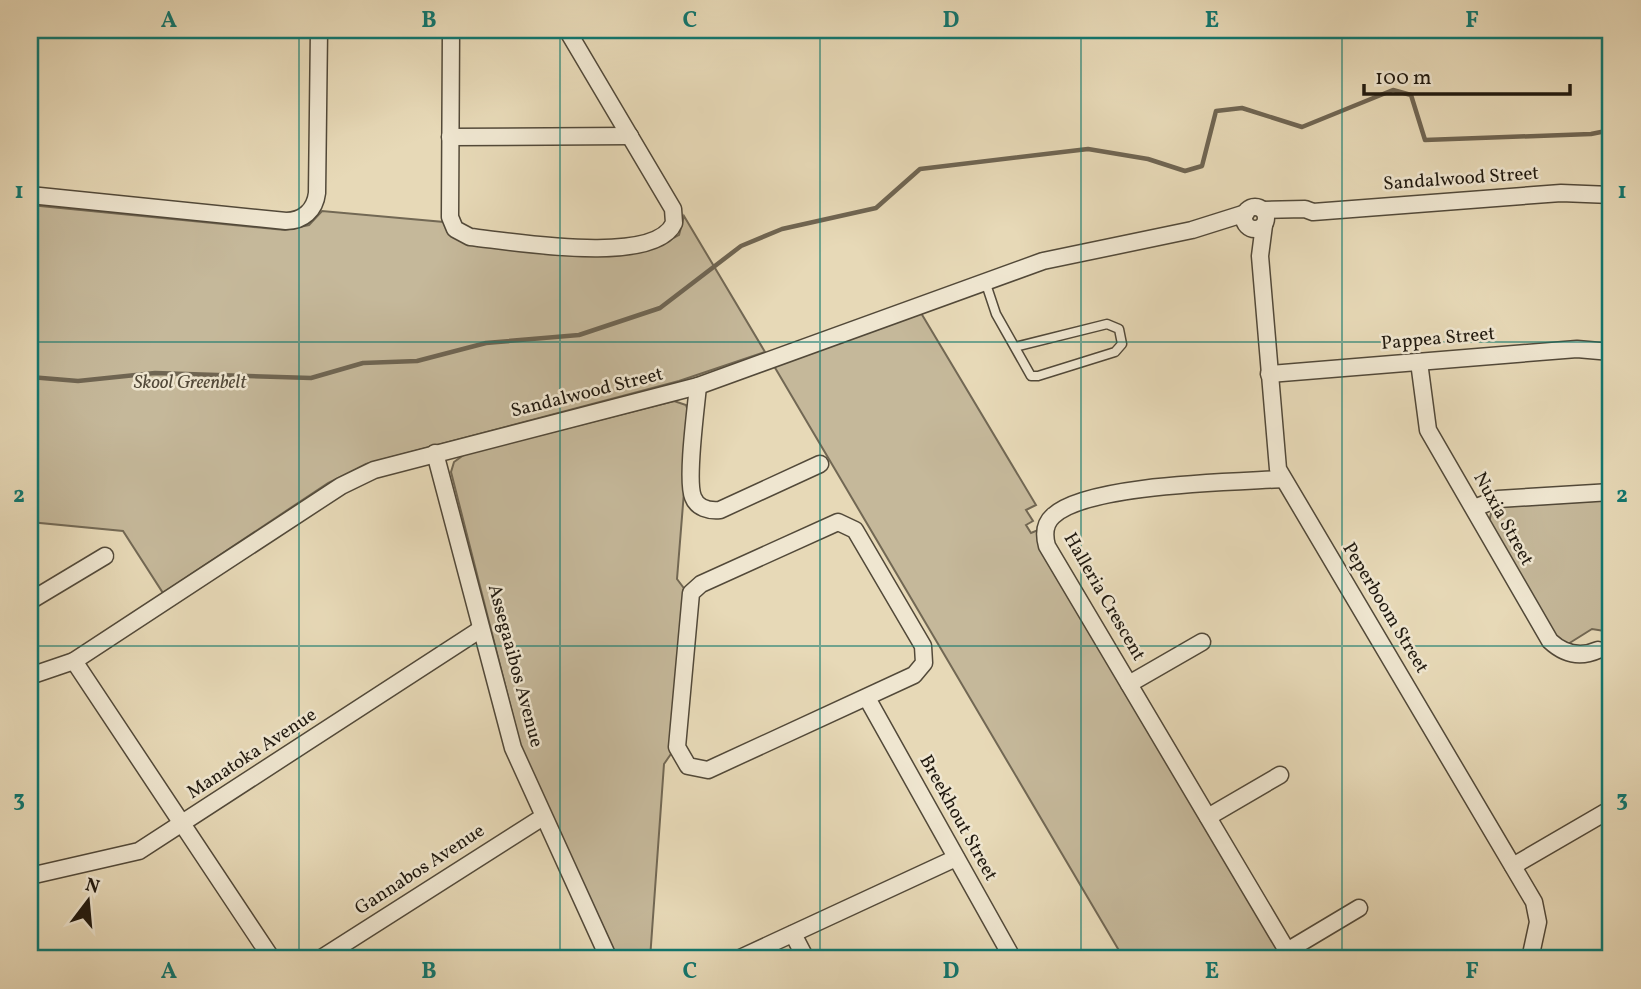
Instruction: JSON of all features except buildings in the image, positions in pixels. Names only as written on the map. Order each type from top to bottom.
[{"type":"street","points":[[30,195],[286,221],[304,216],[314,206],[317,193],[319,30]]},
{"type":"street","points":[[451,30],[450,217],[459,233],[470,237],[606,250],[663,236],[674,223],[673,209],[567,30]]},
{"type":"street","points":[[450,137],[630,136]]},
{"type":"street","name":"Sandalwood Street","points":[[30,676],[74,661],[341,486],[374,470],[698,386],[1043,261],[1305,209],[1313,212],[1561,193],[1611,195]]},
{"type":"street","name":"Peperboom Street","points":[[1256,220],[1261,256],[1275,457],[1283,479],[1534,902],[1538,915],[1530,959]]},
{"type":"street","name":"Pappea Street","points":[[1269,374],[1577,349],[1611,352]]},
{"type":"street","name":"Nuxia Street","points":[[1419,362],[1426,425],[1549,641],[1567,653],[1589,654],[1598,650]]},
{"type":"street","points":[[698,386],[691,487],[693,497],[704,508],[720,510],[821,464]]},
{"type":"street","name":"Assegaaibos Avenue","points":[[435,453],[513,748],[609,959]]},
{"type":"street","name":"Halleria Crescent","points":[[1283,479],[1118,492],[1060,511],[1050,519],[1045,532],[1048,546],[1290,955],[1359,908]]},
{"type":"street","points":[[1474,508],[1498,499],[1611,492]]},
{"type":"street","points":[[833,523],[851,527],[925,652],[924,663],[918,671],[867,698],[708,769],[688,766],[677,747],[691,593],[701,584],[833,523]]},
{"type":"street","points":[[30,601],[105,556]]},
{"type":"street","name":"Manatoka Avenue","points":[[30,876],[131,855],[183,824],[481,629]]},
{"type":"street","name":"Halleria Crescent","points":[[1129,684],[1202,642]]},
{"type":"street","points":[[74,661],[272,959]]},
{"type":"street","name":"Breekhout Street","points":[[867,698],[1013,959]]},
{"type":"street","points":[[1208,817],[1280,775]]},
{"type":"street","points":[[1513,866],[1611,809]]},
{"type":"street","name":"Gannabos Avenue","points":[[320,959],[543,817]]},
{"type":"street","points":[[738,959],[956,858]]},
{"type":"street","points":[[793,934],[806,959]]},
{"type":"lane","points":[[985,281],[996,314],[1031,376],[1115,352],[1122,344],[1122,336],[1119,328],[1107,324],[1015,346]]},
{"type":"green space","name":"Skool Greenbelt","points":[[30,205],[285,230],[309,225],[322,211],[444,222],[450,233],[537,249],[596,255],[653,247],[679,235],[684,216],[765,352],[679,381],[366,464],[328,483],[163,593],[123,531],[30,522]]},
{"type":"green space","points":[[921,313],[1036,505],[1026,510],[1033,521],[1026,525],[1031,533],[1038,530],[1284,959],[1124,959],[774,366]]},
{"type":"green space","points":[[674,401],[686,405],[690,417],[677,579],[686,591],[673,751],[664,764],[650,959],[618,959],[522,752],[451,472],[454,462],[465,454]]},
{"type":"green space","points":[[1611,500],[1611,632],[1592,629],[1568,644],[1557,640],[1489,523],[1491,513],[1499,507]]},
{"type":"waterway","points":[[30,377],[78,381],[155,373],[311,378],[363,363],[417,361],[486,343],[579,335],[660,308],[741,246],[782,229],[876,208],[920,169],[1088,149],[1148,159],[1185,171],[1202,166],[1216,111],[1242,108],[1302,127],[1393,90],[1411,95],[1425,140],[1591,134],[1611,130]]}]
